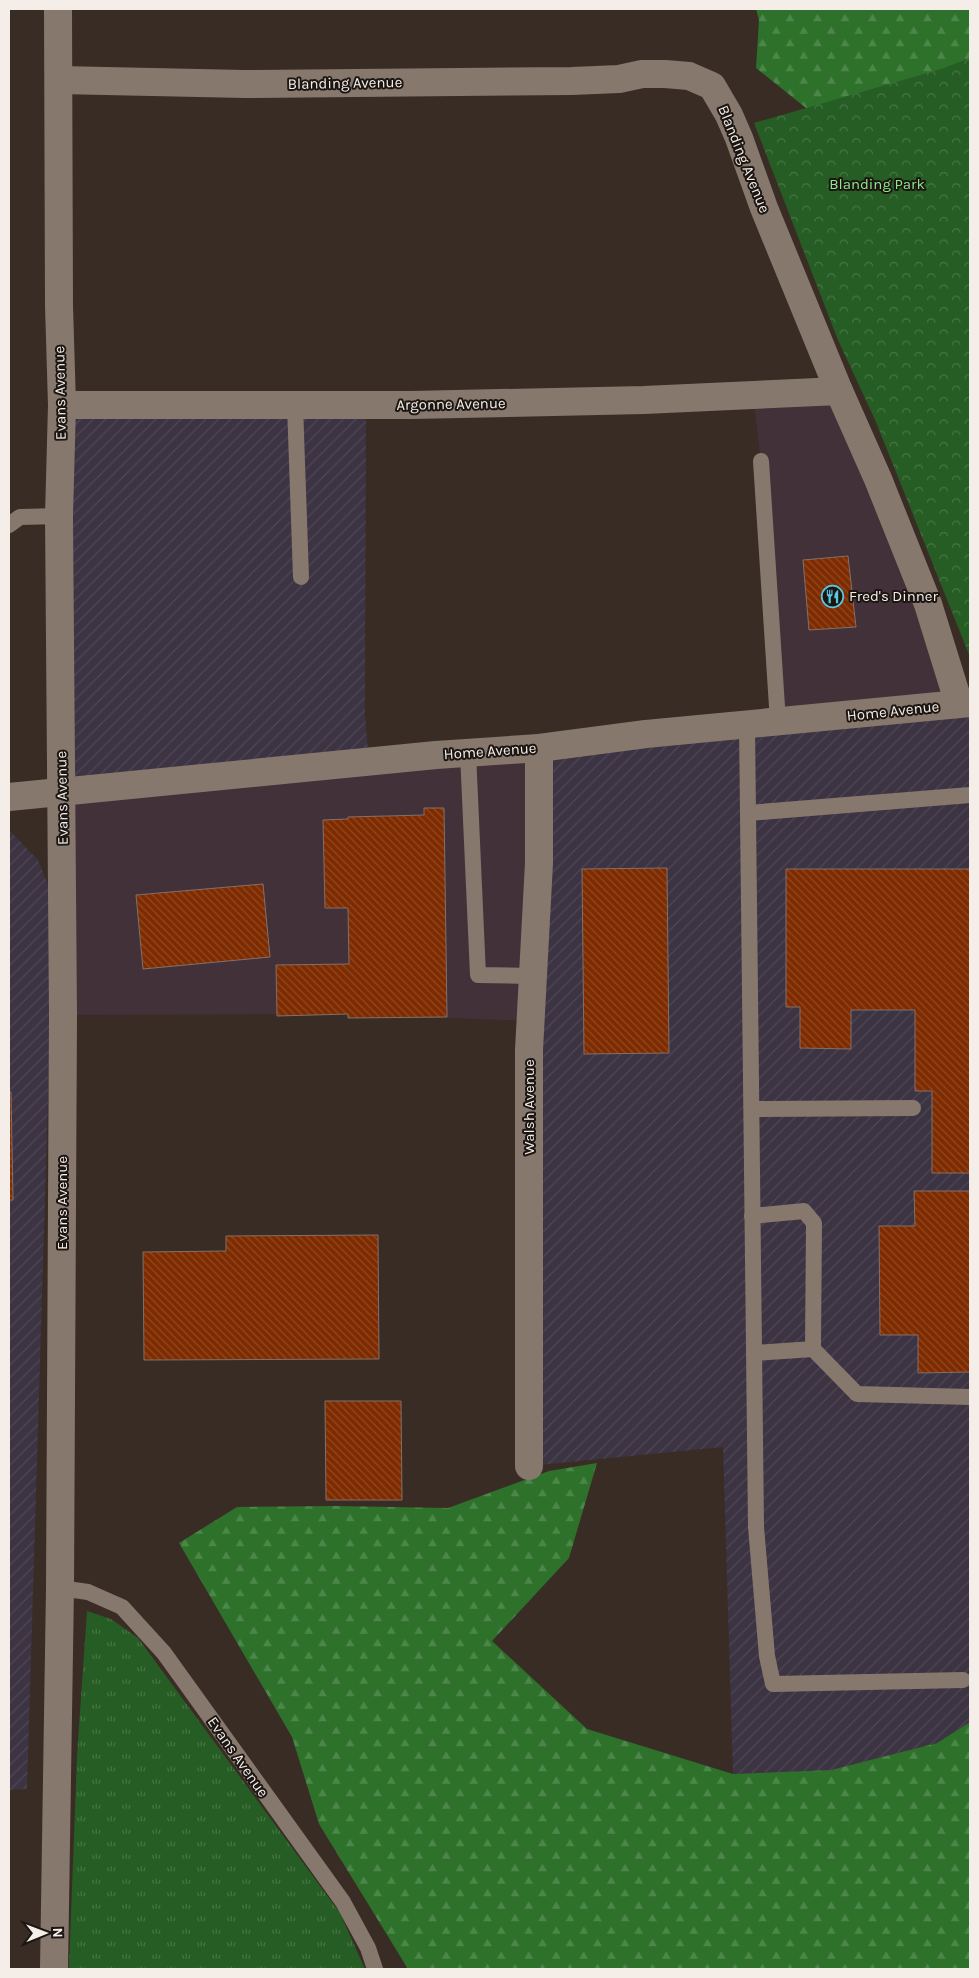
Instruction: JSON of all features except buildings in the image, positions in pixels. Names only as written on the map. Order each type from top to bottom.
[{"type":"street","name":"Evans Avenue","points":[[54,1969],[60,1588],[64,1016],[59,516],[62,405],[58,286],[58,9]]},
{"type":"street","name":"Blanding Avenue","points":[[59,80],[265,84],[572,81],[619,78],[642,74],[689,76],[712,86],[729,115],[838,391],[878,479],[928,604],[965,704]]},
{"type":"street","name":"Argonne Avenue","points":[[62,405],[410,405],[644,400],[838,391]]},
{"type":"street","name":"Home Avenue","points":[[9,797],[468,753],[539,748],[646,734],[965,704]]},
{"type":"street","name":"Walsh Avenue","points":[[529,1466],[529,1050],[539,863],[539,748]]},
{"type":"lane","points":[[296,405],[301,577]]},
{"type":"lane","points":[[761,460],[778,722]]},
{"type":"lane","points":[[9,525],[20,517],[59,516]]},
{"type":"lane","points":[[747,725],[756,1527],[766,1656],[773,1684],[963,1680]]},
{"type":"lane","points":[[468,753],[478,974],[532,976]]},
{"type":"lane","points":[[748,813],[970,795]]},
{"type":"lane","points":[[752,1109],[913,1108]]},
{"type":"lane","points":[[752,1216],[804,1211],[814,1223],[813,1349],[856,1394],[970,1397]]},
{"type":"lane","points":[[754,1353],[813,1349]]},
{"type":"lane","name":"Evans Avenue","points":[[60,1588],[88,1592],[122,1608],[164,1653],[343,1902],[368,1948],[376,1969]]},
{"type":"shaded area","points":[[839,391],[959,704],[778,722],[761,461],[753,395]]},
{"type":"shaded area","points":[[62,405],[366,405],[365,716],[369,762],[62,793]]},
{"type":"shaded area","points":[[970,703],[970,1722],[937,1743],[831,1770],[733,1774],[723,1447],[529,1466],[539,748]]},
{"type":"shaded area","points":[[539,748],[530,1021],[348,1014],[63,1015],[62,793]]},
{"type":"shaded area","points":[[9,830],[38,860],[54,900],[27,1789],[9,1790]]},
{"type":"green space","points":[[756,9],[970,9],[970,106],[821,120],[756,68],[759,20]]},
{"type":"green space","name":"Blanding Park","points":[[970,58],[970,657],[876,422],[838,340],[754,123],[941,69]]},
{"type":"green space","points":[[597,1463],[569,1558],[492,1641],[587,1729],[733,1774],[831,1770],[937,1743],[970,1722],[970,1969],[408,1969],[319,1824],[292,1737],[179,1543],[237,1507],[448,1508],[549,1471]]},
{"type":"green space","points":[[87,1611],[111,1619],[138,1638],[340,1913],[365,1969],[69,1969],[77,1756]]},
{"type":"place","name":"Fred's Dinner","points":[[833,596]]}]
